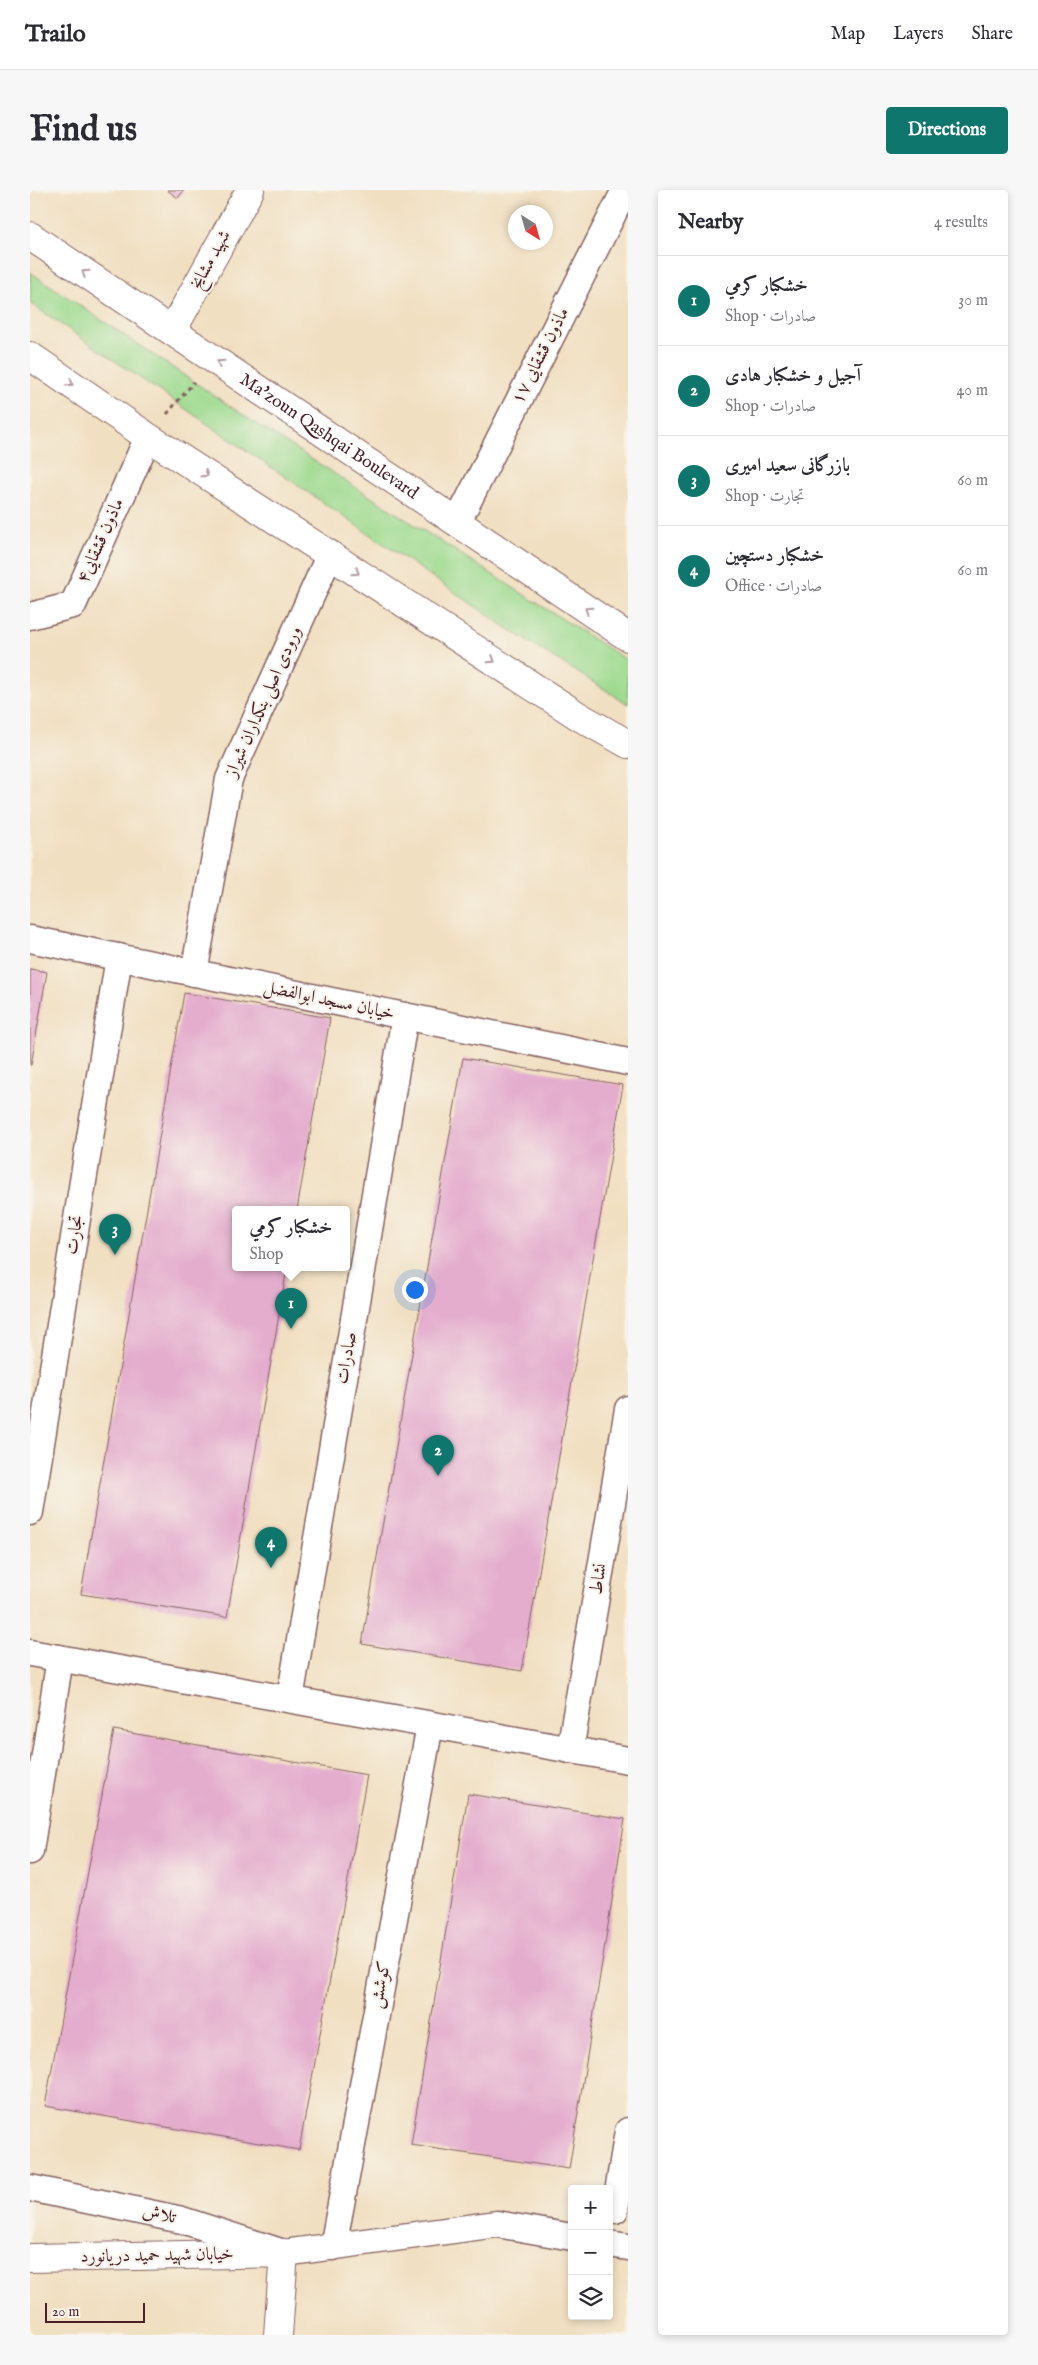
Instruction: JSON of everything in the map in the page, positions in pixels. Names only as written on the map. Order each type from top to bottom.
[{"type":"street","name":"شهید مشایخ","points":[[172,331],[250,190]]},
{"type":"street","name":"ماذون قشقایی ۱۷","points":[[457,523],[625,190]]},
{"type":"street","name":"Ma'zoun Qashqai Boulevard","points":[[30,236],[628,637]]},
{"type":"street","points":[[30,356],[148,436],[580,717],[628,744]]},
{"type":"street","name":"۴ماذون قشقایی","points":[[30,616],[73,605],[148,436]]},
{"type":"street","name":"ورودی اصلی بنکداران شیراز","points":[[194,973],[229,779],[330,554]]},
{"type":"street","name":"خیابان مسجد ابوالفضل","points":[[30,939],[628,1062]]},
{"type":"street","name":"تجارت","points":[[30,1512],[119,957]]},
{"type":"street","name":"صادرات","points":[[290,1699],[405,1016]]},
{"type":"street","name":"نشاط","points":[[570,1750],[628,1409]]},
{"type":"street","points":[[30,1653],[628,1760]]},
{"type":"street","points":[[30,1851],[60,1658]]},
{"type":"street","name":"کوشش","points":[[333,2247],[430,1724]]},
{"type":"street","points":[[615,2210],[628,2131]]},
{"type":"street","name":"تلاش","points":[[30,2188],[182,2220],[284,2254]]},
{"type":"street","points":[[278,2335],[284,2254],[497,2224],[568,2236]]},
{"type":"street","points":[[613,2245],[628,2247]]},
{"type":"street","name":"خیابان شهید حمید دریانورد","points":[[30,2258],[284,2254]]},
{"type":"path","points":[[148,436],[214,359]]},
{"type":"green space","points":[[30,272],[255,423],[628,661],[628,704],[513,632],[30,303]]},
{"type":"building","points":[[167,190],[184,190],[178,198]]},
{"type":"building","points":[[30,969],[47,972],[31,1065],[30,1065]]},
{"type":"building","points":[[184,993],[330,1018],[298,1206],[232,1206],[232,1271],[286,1271],[227,1617],[81,1594]]},
{"type":"building","points":[[463,1058],[623,1085],[522,1671],[362,1644]]},
{"type":"building","points":[[114,1730],[367,1775],[299,2150],[45,2106]]},
{"type":"building","points":[[468,1794],[625,1819],[569,2169],[411,2145]]},
{"type":"place","name":"بازرگانی سعید امیری","points":[[115,1255]]},
{"type":"place","name":"خشكبار كرمي","points":[[291,1329]]},
{"type":"place","name":"آجیل و خشکبار هادی","points":[[438,1476]]},
{"type":"place","name":"خشکبار دستچین","points":[[271,1568]]}]
